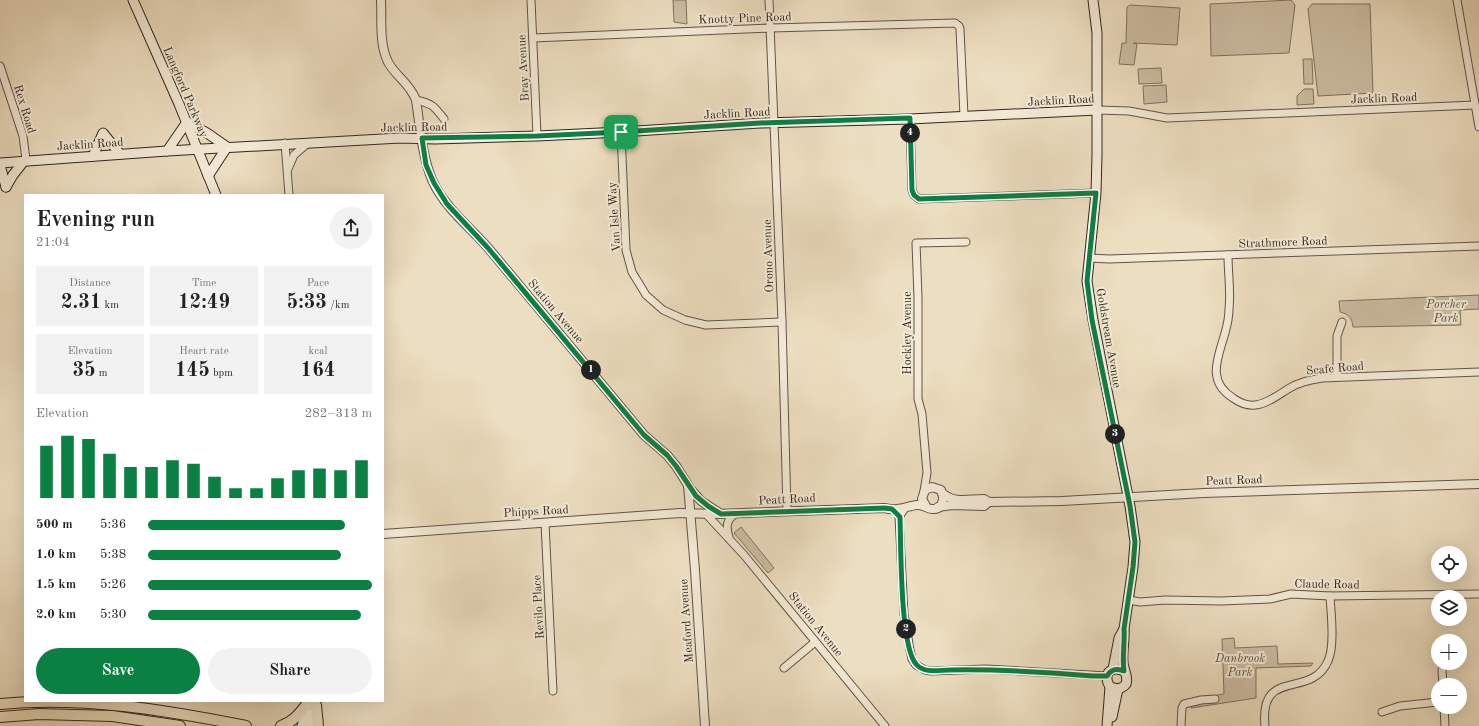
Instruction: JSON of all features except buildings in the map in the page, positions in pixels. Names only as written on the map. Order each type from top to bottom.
[{"type":"main road","name":"Langford Parkway","points":[[133,0],[187,122],[216,194]]},
{"type":"main road","name":"Goldstream Avenue","points":[[1093,0],[1097,34],[1096,193],[1087,281],[1089,302],[1128,497],[1135,542],[1124,629],[1125,639],[1123,662],[1124,671],[1127,676],[1126,682],[1124,686],[1111,680]]},
{"type":"main road","name":"Jacklin Road","points":[[0,164],[25,160],[285,143],[400,138],[537,136],[774,123],[1097,110]]},
{"type":"main road","points":[[167,151],[187,122],[207,133],[227,147],[208,176]]},
{"type":"main road","points":[[93,156],[103,133],[120,154]]},
{"type":"main road","points":[[0,164],[6,187],[25,160]]},
{"type":"main road","name":"Goldstream Avenue","points":[[1109,726],[1111,680],[1119,638],[1124,629]]},
{"type":"main road","points":[[1111,680],[1119,669],[1124,671]]},
{"type":"main road","points":[[0,704],[24,702]]},
{"type":"main road","points":[[60,702],[91,703],[170,712],[246,726]]},
{"type":"main road","points":[[281,726],[295,718],[311,703]]},
{"type":"main road","points":[[302,726],[311,703]]},
{"type":"main road","points":[[310,726],[311,703]]},
{"type":"main road","points":[[311,703],[318,726]]},
{"type":"main road","points":[[0,717],[39,714],[112,716],[180,726]]},
{"type":"street","name":"Station Avenue","points":[[381,0],[383,39],[386,56],[394,71],[410,86],[416,100],[426,165],[434,183],[447,204],[488,248],[644,435],[667,455],[676,466],[688,485],[690,514]]},
{"type":"street","name":"Bray Avenue","points":[[531,0],[537,136]]},
{"type":"street","name":"Orono Avenue","points":[[769,0],[782,322],[787,511]]},
{"type":"street","points":[[1457,0],[1479,127]]},
{"type":"street","name":"Knotty Pine Road","points":[[533,38],[770,28],[950,23],[958,26],[960,35],[964,116]]},
{"type":"street","name":"Rex Road","points":[[0,66],[23,136],[25,160]]},
{"type":"street","points":[[416,100],[429,103],[435,107],[444,119]]},
{"type":"street","name":"Jacklin Road","points":[[1097,110],[1129,111],[1167,118],[1475,106]]},
{"type":"street","points":[[910,118],[912,190],[914,195],[919,199],[1096,193]]},
{"type":"street","name":"Van Isle Way","points":[[621,132],[626,250],[632,272],[646,294],[663,310],[685,320],[706,325],[782,322]]},
{"type":"street","points":[[288,171],[294,155],[310,142]]},
{"type":"street","points":[[285,143],[289,194]]},
{"type":"street","name":"Hockley Avenue","points":[[923,493],[927,473],[922,414],[918,399],[918,297],[916,243],[966,242]]},
{"type":"street","name":"Strathmore Road","points":[[1089,258],[1109,259],[1479,246]]},
{"type":"street","name":"Scafe Road","points":[[1228,255],[1229,309],[1226,332],[1216,360],[1216,371],[1218,382],[1225,393],[1247,406],[1258,405],[1266,402],[1303,381],[1337,377],[1479,372]]},
{"type":"street","points":[[1337,377],[1338,336],[1342,322]]},
{"type":"street","name":"Hockley Avenue","points":[[927,473],[940,490]]},
{"type":"street","name":"Peatt Road","points":[[889,508],[890,505],[911,502],[930,487],[940,490],[948,498],[962,501],[984,499],[989,502],[1062,502],[1204,493],[1479,484]]},
{"type":"street","points":[[688,485],[701,501],[721,514]]},
{"type":"street","points":[[938,507],[943,501],[940,490]]},
{"type":"street","points":[[923,493],[923,502],[926,506]]},
{"type":"street","name":"Peatt Road","points":[[690,514],[707,515],[904,508],[918,505],[926,506],[931,509],[952,504],[984,506],[989,502]]},
{"type":"street","points":[[889,508],[900,517]]},
{"type":"street","points":[[904,508],[900,517],[904,618],[912,659],[916,665],[925,670],[931,671],[969,669],[1008,670],[1093,676],[1111,680]]},
{"type":"street","name":"Phipps Road","points":[[384,534],[690,514]]},
{"type":"street","name":"Meaford Avenue","points":[[690,514],[705,726]]},
{"type":"street","points":[[729,537],[727,526],[730,517],[735,514]]},
{"type":"street","name":"Station Avenue","points":[[707,515],[723,533],[729,537],[885,726]]},
{"type":"street","name":"Revilo Place","points":[[545,523],[553,691]]},
{"type":"street","name":"Claude Road","points":[[1128,600],[1140,602],[1165,600],[1270,599],[1291,594],[1330,596],[1479,594]]},
{"type":"street","points":[[1265,726],[1264,708],[1274,692],[1284,686],[1308,681],[1319,674],[1326,665],[1332,648],[1330,596]]},
{"type":"street","points":[[784,668],[815,642]]},
{"type":"street","points":[[1442,670],[1443,678]]},
{"type":"street","points":[[1181,726],[1182,708],[1184,704],[1188,702],[1215,699]]},
{"type":"street","points":[[1382,712],[1400,706],[1431,703]]},
{"type":"street","points":[[1444,714],[1445,726]]},
{"type":"green space","points":[[673,0],[686,0],[687,24],[674,22]]},
{"type":"green space","points":[[1291,0],[1295,5],[1289,53],[1211,56],[1210,4]]},
{"type":"green space","points":[[1312,4],[1370,4],[1373,93],[1318,96],[1308,9]]},
{"type":"green space","points":[[1130,5],[1180,8],[1177,45],[1133,43],[1137,44],[1134,65],[1119,64],[1122,43],[1126,43],[1127,7]]},
{"type":"green space","points":[[1303,59],[1312,59],[1313,84],[1304,84]]},
{"type":"green space","points":[[1161,68],[1162,83],[1139,84],[1138,69]]},
{"type":"green space","points":[[1166,85],[1167,102],[1144,104],[1143,86]]},
{"type":"green space","points":[[1304,89],[1313,89],[1314,104],[1297,105],[1297,96]]},
{"type":"green space","name":"Porcher Park","points":[[1479,295],[1479,309],[1460,310],[1461,325],[1353,327],[1350,317],[1340,312],[1339,301]]},
{"type":"green space","points":[[741,527],[774,568],[768,573],[734,533]]},
{"type":"green space","name":"Danbrook Park","points":[[1234,638],[1235,648],[1277,646],[1278,664],[1313,663],[1311,666],[1256,668],[1256,698],[1191,708],[1193,699],[1224,694],[1222,639]]},
{"type":"route","points":[[910,118],[912,190],[914,195],[919,199],[1096,193],[1087,281],[1089,302],[1130,506],[1135,542],[1124,629],[1124,671],[1114,669],[1109,671],[1107,676],[1093,676],[986,669],[931,671],[925,670],[916,665],[910,653],[904,614],[900,517],[892,509],[885,508],[721,514],[701,501],[667,455],[644,435],[488,248],[447,204],[434,183],[426,165],[422,138],[435,139],[537,136],[621,132],[760,123],[910,118]]}]
